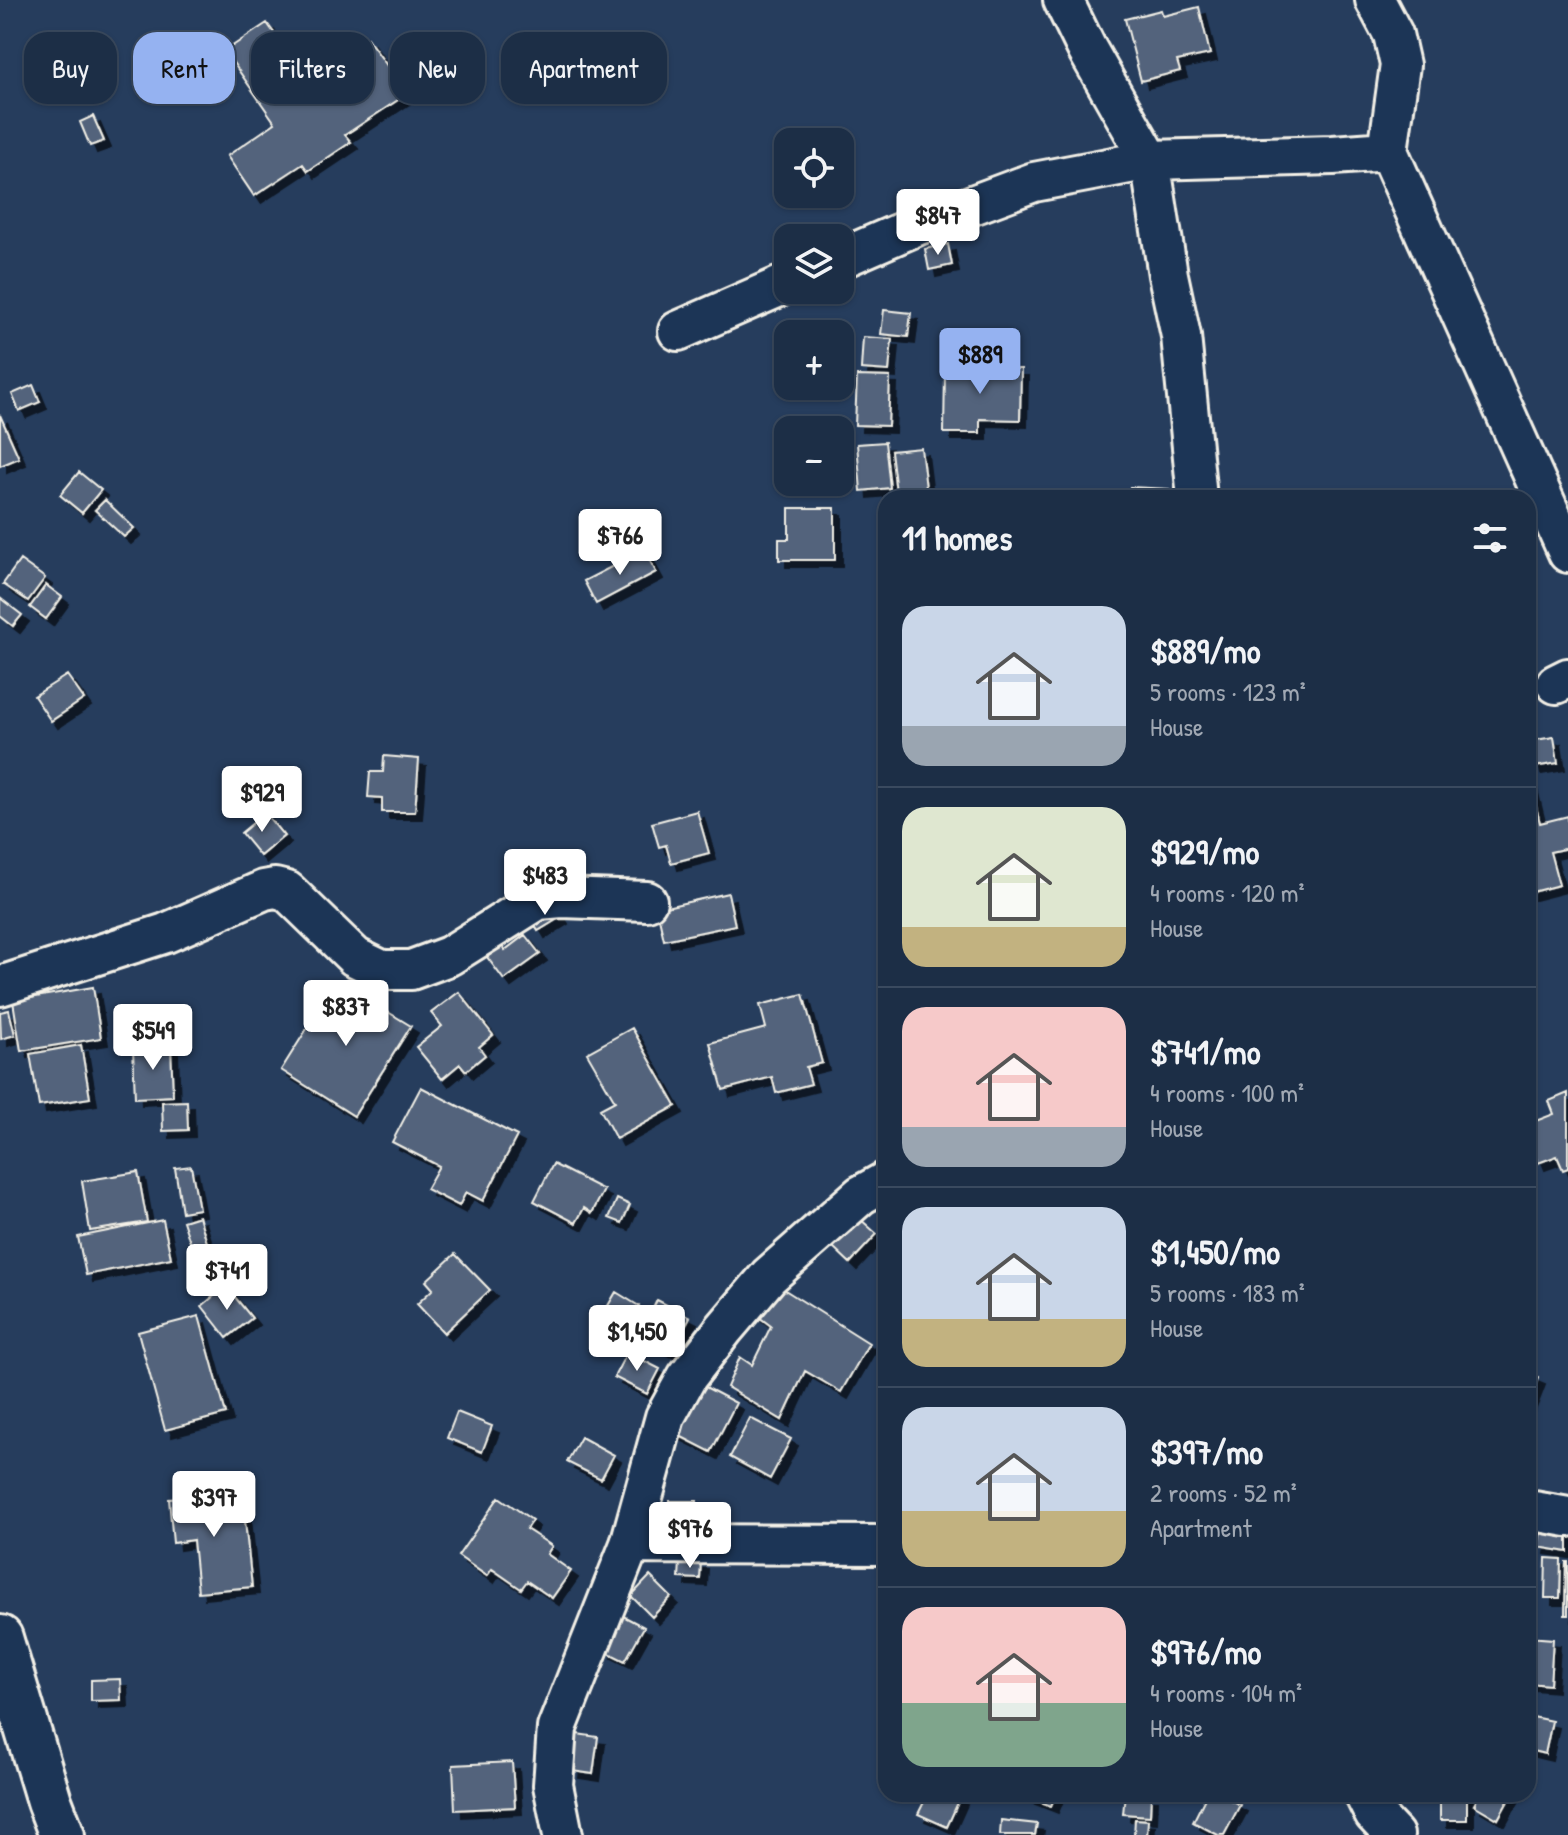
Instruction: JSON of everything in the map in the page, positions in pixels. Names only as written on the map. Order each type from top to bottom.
[{"type":"main road","points":[[0,1638],[62,1835]]},
{"type":"street","points":[[1063,0],[1150,160],[1181,336],[1196,490]]},
{"type":"street","points":[[1375,0],[1393,34],[1400,65],[1388,151],[1566,542]]},
{"type":"street","points":[[854,253],[1034,182],[1150,160],[1388,151]]},
{"type":"street","points":[[678,331],[774,289]]},
{"type":"street","points":[[0,986],[166,933],[275,888],[287,891],[355,957],[382,970],[411,970],[449,956],[538,900],[647,901]]},
{"type":"street","points":[[563,1835],[553,1785],[557,1728],[630,1544],[665,1417],[687,1377],[769,1276],[861,1195],[878,1185]]},
{"type":"street","points":[[1536,1511],[1568,1517]]},
{"type":"street","points":[[630,1544],[878,1545]]},
{"type":"street","points":[[1368,1802],[1374,1814],[1394,1835]]},
{"type":"building","points":[[1199,7],[1210,54],[1177,61],[1180,71],[1141,81],[1125,19],[1161,10],[1163,16]]},
{"type":"building","points":[[267,23],[273,32],[254,32]]},
{"type":"building","points":[[251,34],[251,88],[235,65],[235,44]]},
{"type":"building","points":[[374,48],[390,70],[392,104],[345,135],[351,142],[308,171],[303,164],[254,196],[227,156],[275,123],[262,104],[374,104]]},
{"type":"building","points":[[93,116],[104,141],[90,146],[80,122]]},
{"type":"building","points":[[948,244],[952,265],[929,270],[925,249]]},
{"type":"building","points":[[884,310],[911,313],[908,337],[881,334]]},
{"type":"building","points":[[863,337],[892,339],[889,371],[861,369]]},
{"type":"building","points":[[960,358],[992,359],[991,369],[1021,369],[1020,420],[980,419],[980,433],[944,433],[945,371],[960,372]]},
{"type":"building","points":[[857,376],[890,377],[888,426],[855,425]]},
{"type":"building","points":[[33,385],[40,402],[19,411],[12,394]]},
{"type":"building","points":[[0,415],[19,458],[0,466]]},
{"type":"building","points":[[885,442],[890,488],[861,491],[857,444]]},
{"type":"building","points":[[921,448],[926,488],[896,490],[891,451]]},
{"type":"building","points":[[79,472],[101,490],[82,513],[60,495]]},
{"type":"building","points":[[1130,487],[1169,489],[1169,490],[1130,490]]},
{"type":"building","points":[[105,500],[134,528],[124,537],[95,510]]},
{"type":"building","points":[[789,508],[835,508],[835,560],[779,560],[779,539],[789,539]]},
{"type":"building","points":[[644,550],[656,572],[596,604],[584,581]]},
{"type":"building","points":[[20,560],[45,578],[28,601],[3,584]]},
{"type":"building","points":[[46,585],[62,597],[46,619],[30,607]]},
{"type":"building","points":[[0,598],[22,615],[13,626],[0,616]]},
{"type":"building","points":[[67,675],[84,699],[51,721],[34,696]]},
{"type":"building","points":[[1554,737],[1558,763],[1536,767],[1536,740]]},
{"type":"building","points":[[384,756],[419,759],[415,812],[382,812],[382,798],[368,797],[370,772],[383,772]]},
{"type":"building","points":[[1536,807],[1540,823],[1568,816],[1568,848],[1550,852],[1559,885],[1536,891]]},
{"type":"building","points":[[697,811],[709,853],[671,863],[666,845],[659,847],[652,823]]},
{"type":"building","points":[[265,813],[284,836],[260,856],[241,833]]},
{"type":"building","points":[[728,893],[735,925],[664,940],[657,909]]},
{"type":"building","points":[[553,903],[561,917],[538,931],[529,916]]},
{"type":"building","points":[[525,935],[540,954],[504,980],[487,957],[502,946],[505,950]]},
{"type":"building","points":[[337,981],[411,1026],[354,1116],[281,1070]]},
{"type":"building","points":[[93,987],[101,1038],[21,1051],[13,1001]]},
{"type":"building","points":[[459,992],[493,1035],[479,1047],[485,1055],[466,1071],[460,1064],[442,1079],[416,1047],[442,1026],[431,1013]]},
{"type":"building","points":[[803,994],[822,1063],[806,1067],[811,1084],[776,1093],[772,1077],[723,1090],[710,1043],[766,1028],[760,1005]]},
{"type":"building","points":[[9,1010],[15,1035],[1,1039],[0,1012]]},
{"type":"building","points":[[632,1028],[676,1106],[616,1139],[600,1109],[615,1101],[587,1053]]},
{"type":"building","points":[[81,1045],[90,1098],[39,1106],[30,1054]]},
{"type":"building","points":[[171,1047],[173,1096],[135,1098],[133,1048]]},
{"type":"building","points":[[421,1087],[517,1136],[483,1201],[466,1192],[459,1206],[426,1189],[439,1166],[392,1142]]},
{"type":"building","points":[[1568,1093],[1568,1168],[1563,1170],[1557,1156],[1538,1163],[1536,1158],[1536,1121],[1554,1114],[1549,1101]]},
{"type":"building","points":[[187,1101],[188,1130],[163,1131],[162,1102]]},
{"type":"building","points":[[553,1164],[604,1190],[592,1213],[584,1208],[576,1223],[534,1201]]},
{"type":"building","points":[[191,1166],[199,1209],[182,1212],[175,1168]]},
{"type":"building","points":[[138,1172],[147,1222],[90,1231],[82,1181]]},
{"type":"building","points":[[617,1199],[630,1205],[622,1223],[609,1218]]},
{"type":"building","points":[[199,1216],[210,1253],[195,1257],[183,1221]]},
{"type":"building","points":[[859,1218],[877,1234],[850,1263],[833,1247]]},
{"type":"building","points":[[163,1220],[171,1258],[86,1275],[78,1237]]},
{"type":"building","points":[[455,1254],[490,1290],[444,1333],[417,1304],[433,1289],[426,1281]]},
{"type":"building","points":[[777,1285],[869,1343],[841,1392],[805,1371],[782,1420],[727,1387],[740,1357],[752,1365],[771,1326],[751,1311]]},
{"type":"building","points":[[226,1286],[252,1318],[227,1338],[202,1306]]},
{"type":"building","points":[[616,1292],[639,1306],[621,1337],[598,1323]]},
{"type":"building","points":[[657,1300],[690,1317],[671,1353],[639,1337]]},
{"type":"building","points":[[199,1316],[226,1414],[165,1430],[138,1332]]},
{"type":"building","points":[[627,1352],[660,1369],[647,1394],[614,1377]]},
{"type":"building","points":[[694,1381],[736,1403],[711,1452],[668,1430]]},
{"type":"building","points":[[457,1412],[492,1426],[482,1452],[447,1438]]},
{"type":"building","points":[[750,1418],[791,1439],[770,1479],[730,1457]]},
{"type":"building","points":[[581,1437],[614,1455],[601,1479],[567,1462]]},
{"type":"building","points":[[242,1493],[252,1587],[198,1592],[193,1540],[173,1543],[169,1499]]},
{"type":"building","points":[[499,1497],[532,1520],[526,1529],[552,1546],[547,1554],[571,1571],[552,1598],[527,1581],[521,1589],[492,1569],[487,1576],[458,1556]]},
{"type":"building","points":[[670,1501],[697,1501],[697,1520],[670,1520]]},
{"type":"building","points":[[1542,1526],[1568,1531],[1568,1552],[1538,1547]]},
{"type":"building","points":[[1546,1558],[1561,1559],[1560,1598],[1545,1598]]},
{"type":"building","points":[[680,1562],[701,1562],[700,1579],[679,1578]]},
{"type":"building","points":[[1568,1562],[1568,1615],[1565,1615]]},
{"type":"building","points":[[650,1576],[671,1597],[652,1617],[631,1596]]},
{"type":"building","points":[[623,1616],[644,1627],[625,1661],[605,1651]]},
{"type":"building","points":[[1536,1638],[1553,1639],[1550,1685],[1536,1684]]},
{"type":"building","points":[[120,1679],[121,1700],[91,1701],[91,1680]]},
{"type":"building","points":[[1536,1718],[1552,1721],[1545,1754],[1536,1752]]},
{"type":"building","points":[[577,1734],[598,1737],[593,1774],[572,1771]]},
{"type":"building","points":[[512,1762],[515,1807],[455,1810],[453,1765]]},
{"type":"building","points":[[924,1802],[958,1802],[947,1827],[918,1814]]},
{"type":"building","points":[[1124,1802],[1151,1802],[1150,1816],[1123,1814]]},
{"type":"building","points":[[1203,1802],[1234,1802],[1240,1805],[1224,1835],[1193,1822]]},
{"type":"building","points":[[1440,1802],[1467,1802],[1467,1820],[1440,1820]]},
{"type":"building","points":[[1476,1802],[1508,1802],[1498,1819],[1474,1805]]},
{"type":"building","points":[[1135,1819],[1148,1820],[1147,1835],[1134,1835]]},
{"type":"building","points":[[1001,1820],[1037,1824],[1035,1835],[1000,1835]]}]
